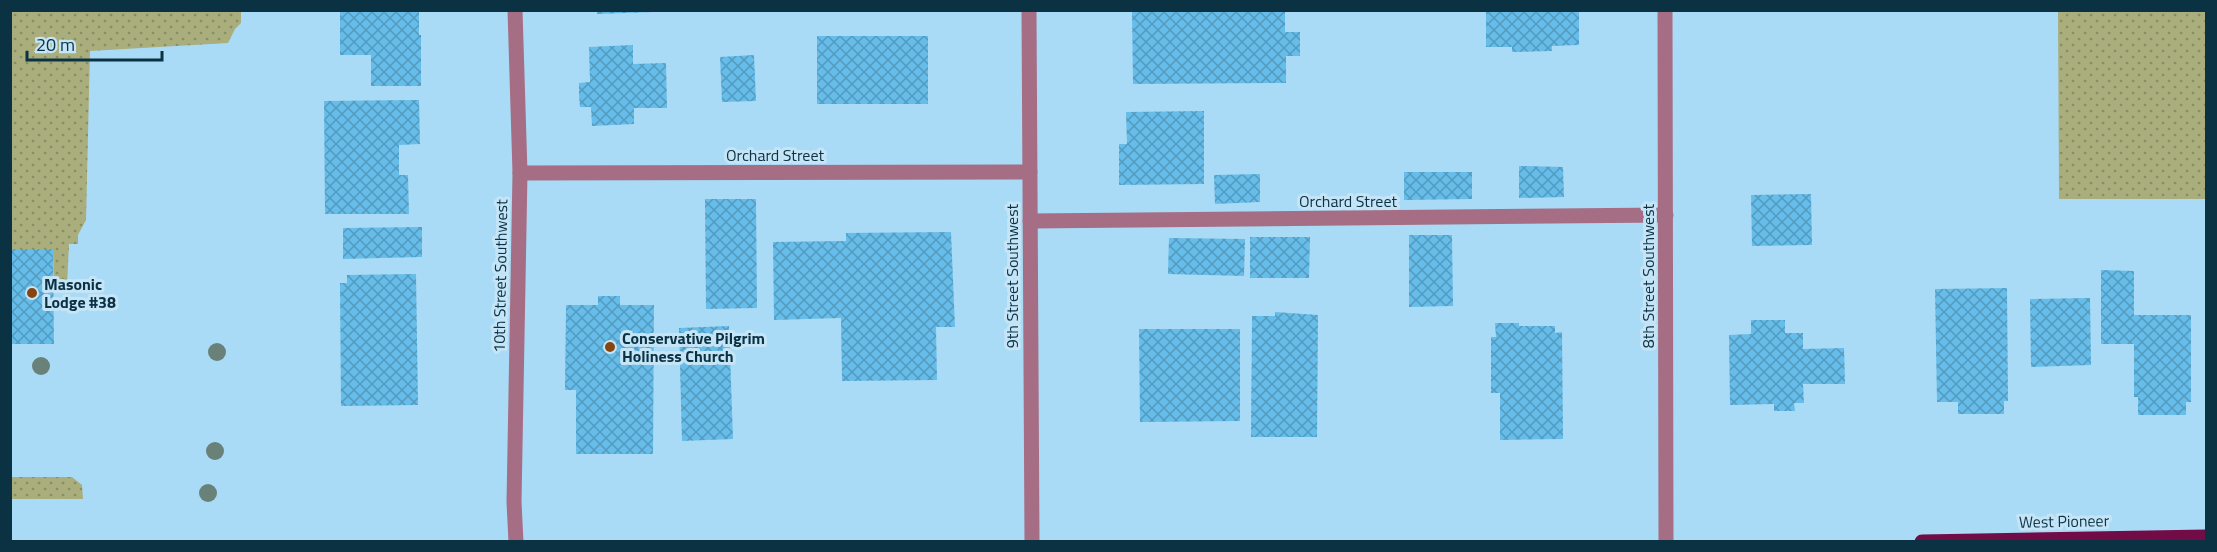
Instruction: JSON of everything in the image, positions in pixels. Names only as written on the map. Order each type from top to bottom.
[{"type":"main road","name":"West Pioneer","points":[[1922,542],[2206,537]]},
{"type":"street","name":"10th Street Southwest","points":[[515,10],[520,173],[514,502],[516,542]]},
{"type":"street","name":"9th Street Southwest","points":[[1029,10],[1032,542]]},
{"type":"street","name":"8th Street Southwest","points":[[1665,10],[1666,542]]},
{"type":"street","name":"Orchard Street","points":[[520,173],[1030,172]]},
{"type":"street","name":"Orchard Street","points":[[1030,221],[1666,215]]},
{"type":"green space","points":[[10,11],[241,11],[241,23],[228,43],[90,51],[86,220],[78,235],[78,244],[69,244],[67,286],[54,286],[53,249],[11,249]]},
{"type":"green space","points":[[2058,11],[2206,11],[2206,199],[2059,199]]},
{"type":"green space","points":[[10,477],[72,477],[82,485],[83,499],[11,499]]},
{"type":"building","points":[[340,10],[419,10],[421,86],[371,86],[371,55],[340,55]]},
{"type":"building","points":[[597,10],[654,10],[654,12],[597,14]]},
{"type":"building","points":[[1132,10],[1285,10],[1285,32],[1300,32],[1300,56],[1286,56],[1286,83],[1133,84]]},
{"type":"building","points":[[1486,10],[1579,10],[1579,45],[1552,46],[1552,51],[1512,52],[1512,47],[1486,47]]},
{"type":"building","points":[[817,36],[928,36],[928,104],[817,104]]},
{"type":"building","points":[[633,45],[633,64],[666,63],[667,108],[634,108],[634,124],[592,126],[591,107],[580,107],[579,95],[579,83],[590,82],[589,47]]},
{"type":"building","points":[[754,55],[756,101],[722,102],[720,57]]},
{"type":"building","points":[[419,100],[420,144],[399,145],[399,175],[408,175],[409,214],[325,214],[324,101]]},
{"type":"building","points":[[1204,111],[1204,184],[1119,185],[1119,144],[1127,144],[1126,112]]},
{"type":"building","points":[[1519,166],[1563,167],[1564,197],[1519,198]]},
{"type":"building","points":[[1404,172],[1472,172],[1472,199],[1404,200]]},
{"type":"building","points":[[1260,174],[1260,202],[1215,204],[1214,175]]},
{"type":"building","points":[[1811,194],[1812,245],[1752,246],[1751,195]]},
{"type":"building","points":[[705,199],[756,199],[757,308],[706,309]]},
{"type":"building","points":[[422,227],[422,257],[343,259],[343,228]]},
{"type":"building","points":[[951,232],[955,327],[936,327],[937,380],[842,381],[841,318],[774,320],[773,242],[846,241],[846,233]]},
{"type":"building","points":[[1409,235],[1452,235],[1453,306],[1409,307]]},
{"type":"building","points":[[1250,237],[1310,237],[1309,278],[1250,278]]},
{"type":"building","points":[[1169,238],[1245,239],[1244,276],[1168,274]]},
{"type":"building","name":"Masonic Lodge #38","points":[[10,249],[53,249],[54,344],[10,344]]},
{"type":"building","points":[[2101,270],[2134,271],[2134,315],[2191,315],[2191,402],[2186,402],[2186,415],[2138,415],[2138,397],[2134,397],[2134,344],[2101,344]]},
{"type":"building","points":[[416,274],[418,405],[341,406],[340,283],[347,283],[347,275]]},
{"type":"building","points":[[2007,288],[2008,401],[2004,401],[2004,414],[1958,414],[1958,402],[1937,402],[1935,289]]},
{"type":"building","name":"Conservative Pilgrim Holiness Church","points":[[598,296],[620,296],[620,305],[654,305],[653,454],[576,454],[576,390],[565,390],[566,305],[598,305]]},
{"type":"building","points":[[2090,298],[2091,365],[2031,367],[2030,299]]},
{"type":"building","points":[[1275,312],[1318,315],[1317,437],[1251,437],[1252,316],[1275,316]]},
{"type":"building","points":[[1751,320],[1785,320],[1785,333],[1803,333],[1803,349],[1844,348],[1845,384],[1803,384],[1804,403],[1794,403],[1795,411],[1774,411],[1774,404],[1730,405],[1729,335],[1751,334]]},
{"type":"building","points":[[1495,323],[1555,326],[1555,333],[1562,332],[1563,439],[1500,440],[1500,393],[1491,393],[1491,337],[1496,337]]},
{"type":"building","points":[[729,326],[733,439],[682,441],[679,328]]},
{"type":"building","points":[[1139,329],[1240,329],[1240,421],[1140,422]]},
{"type":"place","name":"Masonic Lodge #38","points":[[32,293]]},
{"type":"place","name":"Conservative Pilgrim Holiness Church","points":[[610,347]]}]
